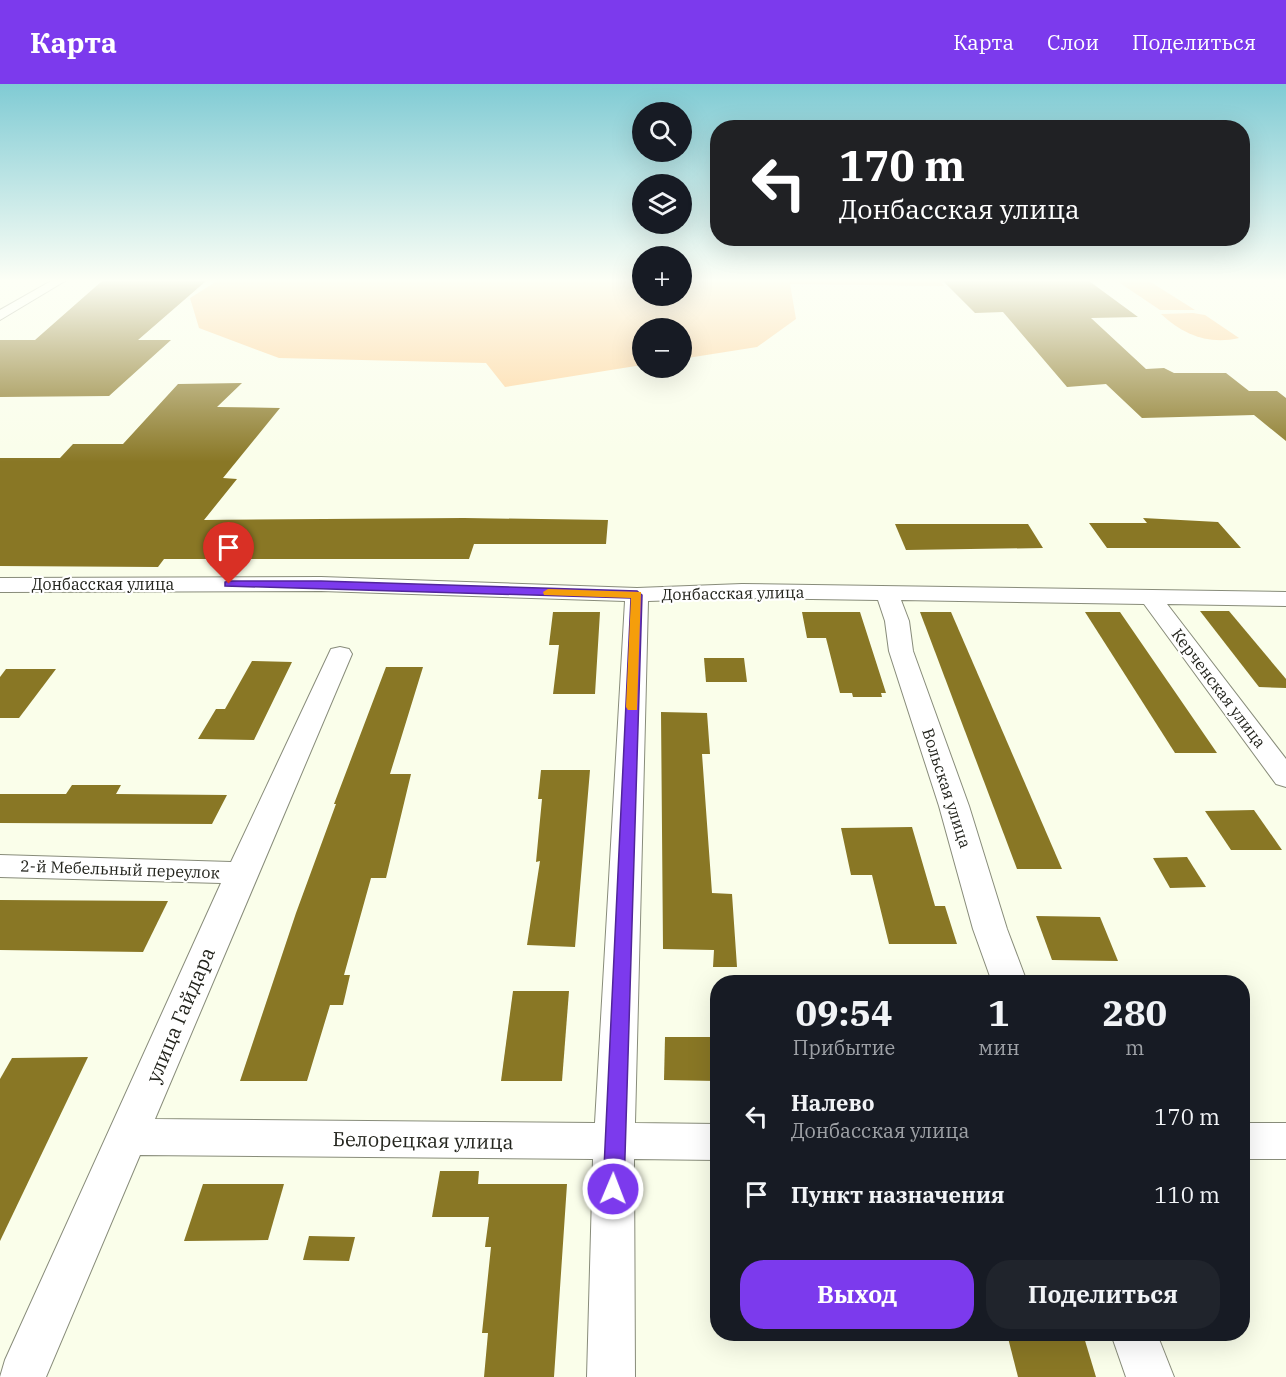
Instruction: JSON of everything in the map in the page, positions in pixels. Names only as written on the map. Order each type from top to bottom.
[{"type":"street","name":"Донбасская улица","points":[[0,585],[321,584],[637,595],[742,591],[1286,598]]},
{"type":"street","name":"Вольская улица","points":[[887,594],[897,621],[901,651],[954,806],[990,929],[1007,975]]},
{"type":"street","points":[[611,1377],[614,1142],[637,595]]},
{"type":"street","name":"Керченская улица","points":[[1151,598],[1286,778]]},
{"type":"street","name":"улица Гайдара","points":[[22,1377],[128,1137],[240,873],[340,654]]},
{"type":"street","name":"2-й Мебельный переулок","points":[[0,866],[240,873]]},
{"type":"street","name":"Белорецкая улица","points":[[128,1137],[710,1142]]},
{"type":"street","points":[[1250,1141],[1286,1141]]},
{"type":"street","points":[[1137,1341],[1150,1377]]},
{"type":"shaded area","points":[[235,341],[632,341],[632,367],[505,387],[486,363],[279,358]]},
{"type":"shaded area","points":[[692,341],[765,341],[757,347],[692,357]]},
{"type":"building","points":[[0,341],[170,341],[109,396],[0,397]]},
{"type":"building","points":[[1028,341],[1116,341],[1146,369],[1164,368],[1174,373],[1226,373],[1249,391],[1277,391],[1286,398],[1286,441],[1254,415],[1142,418],[1106,384],[1067,387]]},
{"type":"building","points":[[242,383],[217,407],[280,408],[223,478],[237,479],[204,520],[464,518],[608,520],[606,544],[474,544],[469,559],[164,559],[158,567],[0,566],[0,458],[60,458],[73,444],[123,444],[178,384]]},
{"type":"building","points":[[1143,518],[1218,522],[1241,548],[1107,548],[1089,523],[1147,523]]},
{"type":"building","points":[[895,524],[1028,524],[1043,548],[906,550]]},
{"type":"building","points":[[1200,611],[1229,611],[1286,679],[1286,688],[1259,687]]},
{"type":"building","points":[[553,612],[600,612],[595,694],[553,694],[559,645],[549,645]]},
{"type":"building","points":[[802,612],[860,612],[886,693],[881,693],[882,697],[853,697],[852,693],[840,693],[826,638],[807,638]]},
{"type":"building","points":[[920,612],[951,612],[1062,869],[1017,869]]},
{"type":"building","points":[[1085,612],[1120,612],[1217,753],[1175,753]]},
{"type":"building","points":[[704,658],[744,658],[747,682],[706,682]]},
{"type":"building","points":[[252,661],[292,662],[254,740],[198,739],[216,709],[225,709]]},
{"type":"building","points":[[386,667],[423,667],[390,774],[411,774],[386,878],[371,878],[344,975],[350,975],[343,1005],[330,1005],[307,1081],[240,1081],[296,913],[336,804],[334,804]]},
{"type":"building","points":[[6,669],[56,669],[19,718],[0,718],[0,677]]},
{"type":"building","points":[[661,712],[707,713],[710,754],[702,754],[712,893],[732,894],[737,967],[713,967],[714,950],[663,949]]},
{"type":"building","points":[[541,770],[590,770],[575,947],[527,945],[540,861],[536,862],[542,799],[538,799]]},
{"type":"building","points":[[72,785],[121,785],[116,794],[227,795],[212,824],[0,823],[0,794],[66,794]]},
{"type":"building","points":[[1254,810],[1282,850],[1231,850],[1205,811]]},
{"type":"building","points":[[912,827],[935,906],[945,906],[957,944],[889,944],[872,875],[851,875],[841,828]]},
{"type":"building","points":[[1187,857],[1206,887],[1170,888],[1153,858]]},
{"type":"building","points":[[0,900],[168,901],[143,952],[0,950]]},
{"type":"building","points":[[1036,916],[1100,917],[1118,961],[1052,960]]},
{"type":"building","points":[[513,991],[569,991],[562,1081],[501,1081]]},
{"type":"building","points":[[665,1037],[710,1037],[710,1081],[664,1080]]},
{"type":"building","points":[[88,1057],[0,1241],[0,1079],[12,1058]]},
{"type":"building","points":[[440,1171],[479,1171],[478,1184],[567,1184],[554,1377],[484,1377],[488,1333],[482,1333],[491,1247],[485,1247],[489,1217],[432,1217]]},
{"type":"building","points":[[203,1184],[284,1184],[268,1240],[184,1241]]},
{"type":"building","points":[[309,1236],[355,1237],[349,1261],[303,1260]]},
{"type":"building","points":[[1009,1341],[1085,1341],[1096,1377],[1018,1377]]},
{"type":"slow traffic","points":[[548,592],[637,595],[632,707]]},
{"type":"route","points":[[229,584],[321,584],[637,595],[613,1189]]}]
